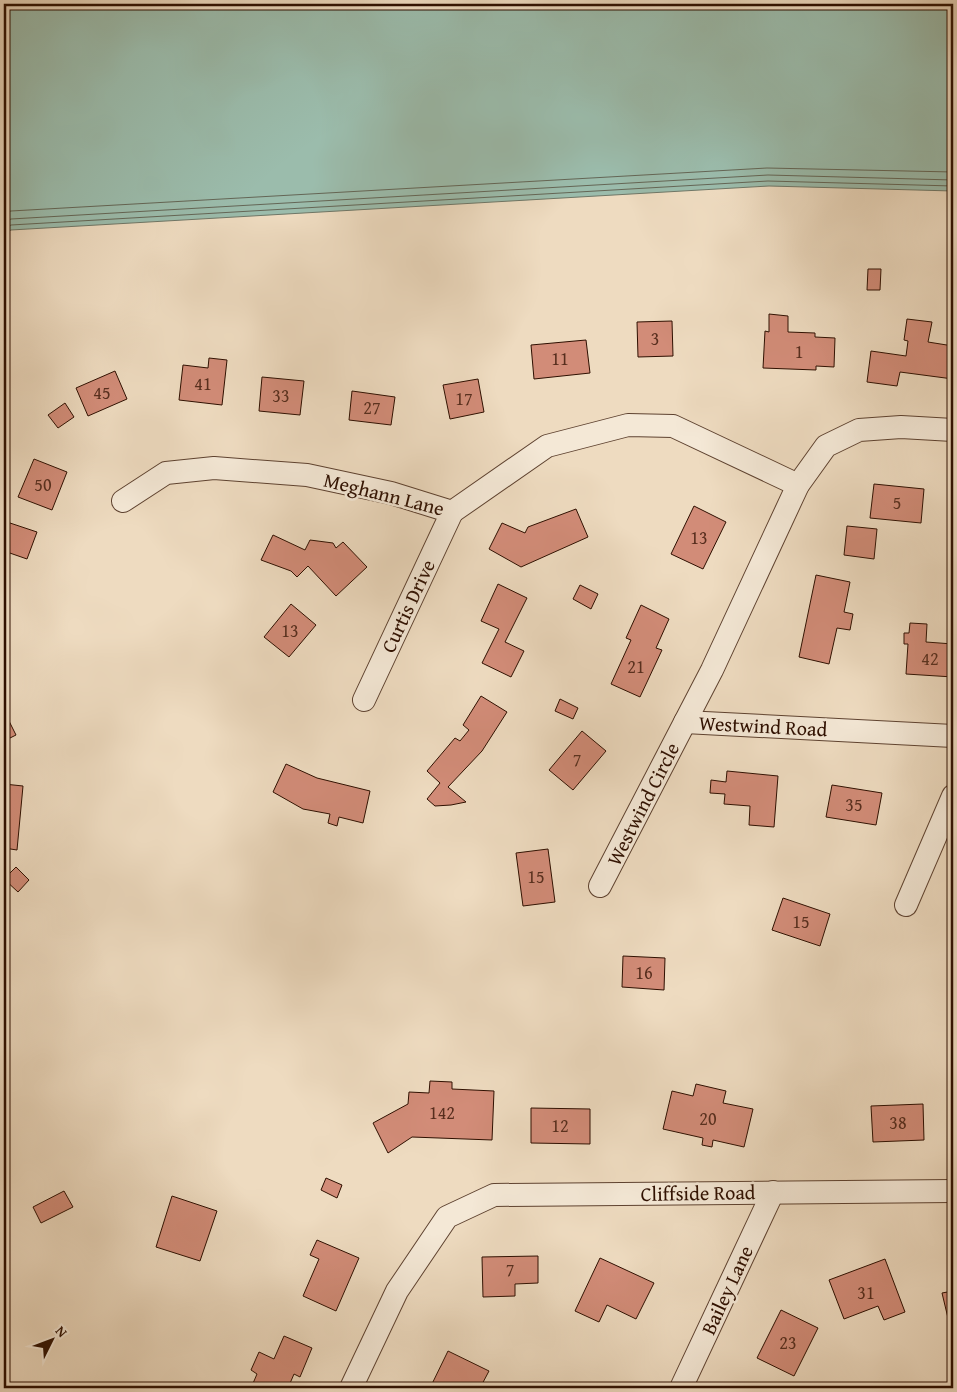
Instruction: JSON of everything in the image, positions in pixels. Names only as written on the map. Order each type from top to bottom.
[{"type":"street","name":"Meghann Lane","points":[[123,501],[166,473],[214,468],[307,475],[391,493],[452,512],[547,446],[628,425],[673,426],[798,485]]},
{"type":"street","name":"Westwind Road","points":[[953,430],[901,427],[859,430],[826,446],[798,485],[712,670],[685,722],[953,736]]},
{"type":"street","name":"Curtis Drive","points":[[364,700],[452,512]]},
{"type":"street","name":"Westwind Circle","points":[[600,886],[685,722]]},
{"type":"street","points":[[906,905],[953,796]]},
{"type":"street","name":"Cliffside Road","points":[[351,1388],[397,1291],[447,1217],[494,1195],[953,1191]]},
{"type":"street","name":"Bailey Lane","points":[[681,1388],[773,1192]]},
{"type":"water","points":[[4,4],[953,4],[953,191],[769,186],[11,230],[4,234]]},
{"type":"building","points":[[868,269],[881,269],[880,290],[867,290]]},
{"type":"building","points":[[769,314],[788,316],[788,332],[815,333],[815,337],[835,338],[834,367],[816,366],[816,370],[763,368],[765,331],[769,332]]},
{"type":"building","points":[[907,319],[932,322],[928,342],[953,346],[953,379],[900,372],[897,386],[867,382],[871,351],[906,356],[908,341],[904,340]]},
{"type":"building","points":[[672,321],[673,356],[638,357],[637,322]]},
{"type":"building","points":[[586,340],[590,373],[534,379],[531,345]]},
{"type":"building","points":[[209,358],[227,360],[222,405],[179,400],[183,365],[208,368]]},
{"type":"building","points":[[115,371],[127,399],[88,416],[76,388]]},
{"type":"building","points":[[262,377],[304,381],[300,415],[259,411]]},
{"type":"building","points":[[478,379],[484,412],[450,419],[443,385]]},
{"type":"building","points":[[352,391],[395,397],[391,425],[349,420]]},
{"type":"building","points":[[65,403],[74,417],[58,428],[48,415]]},
{"type":"building","points":[[34,459],[67,472],[52,510],[18,497]]},
{"type":"building","points":[[874,484],[924,489],[921,523],[870,518]]},
{"type":"building","points":[[694,506],[726,522],[703,569],[671,554]]},
{"type":"building","points":[[576,509],[588,537],[521,567],[489,549],[502,523],[525,533],[528,527]]},
{"type":"building","points":[[4,521],[37,532],[27,559],[4,551]]},
{"type":"building","points":[[847,526],[877,529],[874,559],[844,555]]},
{"type":"building","points":[[273,535],[305,550],[310,540],[333,543],[336,548],[343,542],[367,567],[336,596],[308,566],[297,577],[291,571],[261,560]]},
{"type":"building","points":[[816,575],[850,582],[844,612],[853,614],[850,630],[837,628],[829,664],[799,657]]},
{"type":"building","points":[[498,584],[527,598],[505,642],[524,651],[511,677],[482,663],[499,629],[481,621]]},
{"type":"building","points":[[580,585],[598,594],[591,609],[573,599]]},
{"type":"building","points":[[291,604],[316,625],[289,657],[264,637]]},
{"type":"building","points":[[641,605],[669,619],[656,648],[662,650],[640,697],[611,684],[631,640],[626,638]]},
{"type":"building","points":[[910,623],[927,624],[926,642],[953,644],[953,677],[906,674],[908,644],[904,644],[904,633],[909,633]]},
{"type":"building","points":[[481,696],[507,712],[482,751],[448,787],[466,802],[435,806],[427,799],[440,783],[427,771],[455,738],[460,741],[469,730],[463,725]]},
{"type":"building","points":[[560,699],[578,708],[573,719],[555,711]]},
{"type":"building","points":[[4,711],[16,735],[4,741]]},
{"type":"building","points":[[582,731],[606,751],[573,790],[549,770]]},
{"type":"building","points":[[286,764],[317,778],[370,791],[363,823],[339,817],[337,826],[328,823],[330,814],[303,809],[273,792]]},
{"type":"building","points":[[727,771],[778,776],[774,827],[749,825],[750,806],[724,804],[725,794],[710,793],[711,780],[726,782]]},
{"type":"building","points":[[4,784],[23,786],[17,850],[4,848]]},
{"type":"building","points":[[832,785],[882,793],[876,825],[826,817]]},
{"type":"building","points":[[548,849],[555,902],[523,906],[516,853]]},
{"type":"building","points":[[16,867],[29,880],[18,892],[4,879]]},
{"type":"building","points":[[783,898],[830,914],[820,946],[772,930]]},
{"type":"building","points":[[623,956],[665,958],[664,990],[622,987]]},
{"type":"building","points":[[430,1081],[452,1082],[452,1089],[494,1091],[492,1140],[412,1137],[388,1153],[373,1123],[408,1104],[409,1092],[429,1093]]},
{"type":"building","points":[[696,1084],[726,1091],[723,1103],[753,1109],[744,1147],[713,1140],[712,1147],[702,1145],[703,1138],[663,1129],[672,1091],[693,1096]]},
{"type":"building","points":[[923,1104],[924,1140],[873,1142],[871,1106]]},
{"type":"building","points":[[531,1108],[590,1109],[590,1144],[531,1143]]},
{"type":"building","points":[[326,1178],[342,1185],[337,1198],[321,1190]]},
{"type":"building","points":[[64,1191],[73,1207],[41,1223],[33,1207]]},
{"type":"building","points":[[172,1196],[217,1211],[200,1261],[156,1247]]},
{"type":"building","points":[[317,1240],[359,1258],[336,1311],[303,1296],[319,1259],[310,1255]]},
{"type":"building","points":[[538,1256],[538,1283],[515,1284],[515,1296],[483,1297],[482,1257]]},
{"type":"building","points":[[600,1258],[654,1283],[636,1319],[607,1305],[599,1322],[575,1311]]},
{"type":"building","points":[[885,1259],[905,1312],[884,1320],[878,1306],[844,1319],[829,1280]]},
{"type":"building","points":[[953,1291],[953,1339],[942,1293]]},
{"type":"building","points":[[781,1310],[818,1328],[794,1376],[757,1358]]},
{"type":"building","points":[[284,1336],[312,1348],[300,1377],[294,1374],[288,1388],[251,1388],[257,1374],[251,1370],[259,1352],[274,1359]]},
{"type":"building","points":[[448,1351],[489,1371],[480,1388],[430,1388]]}]
